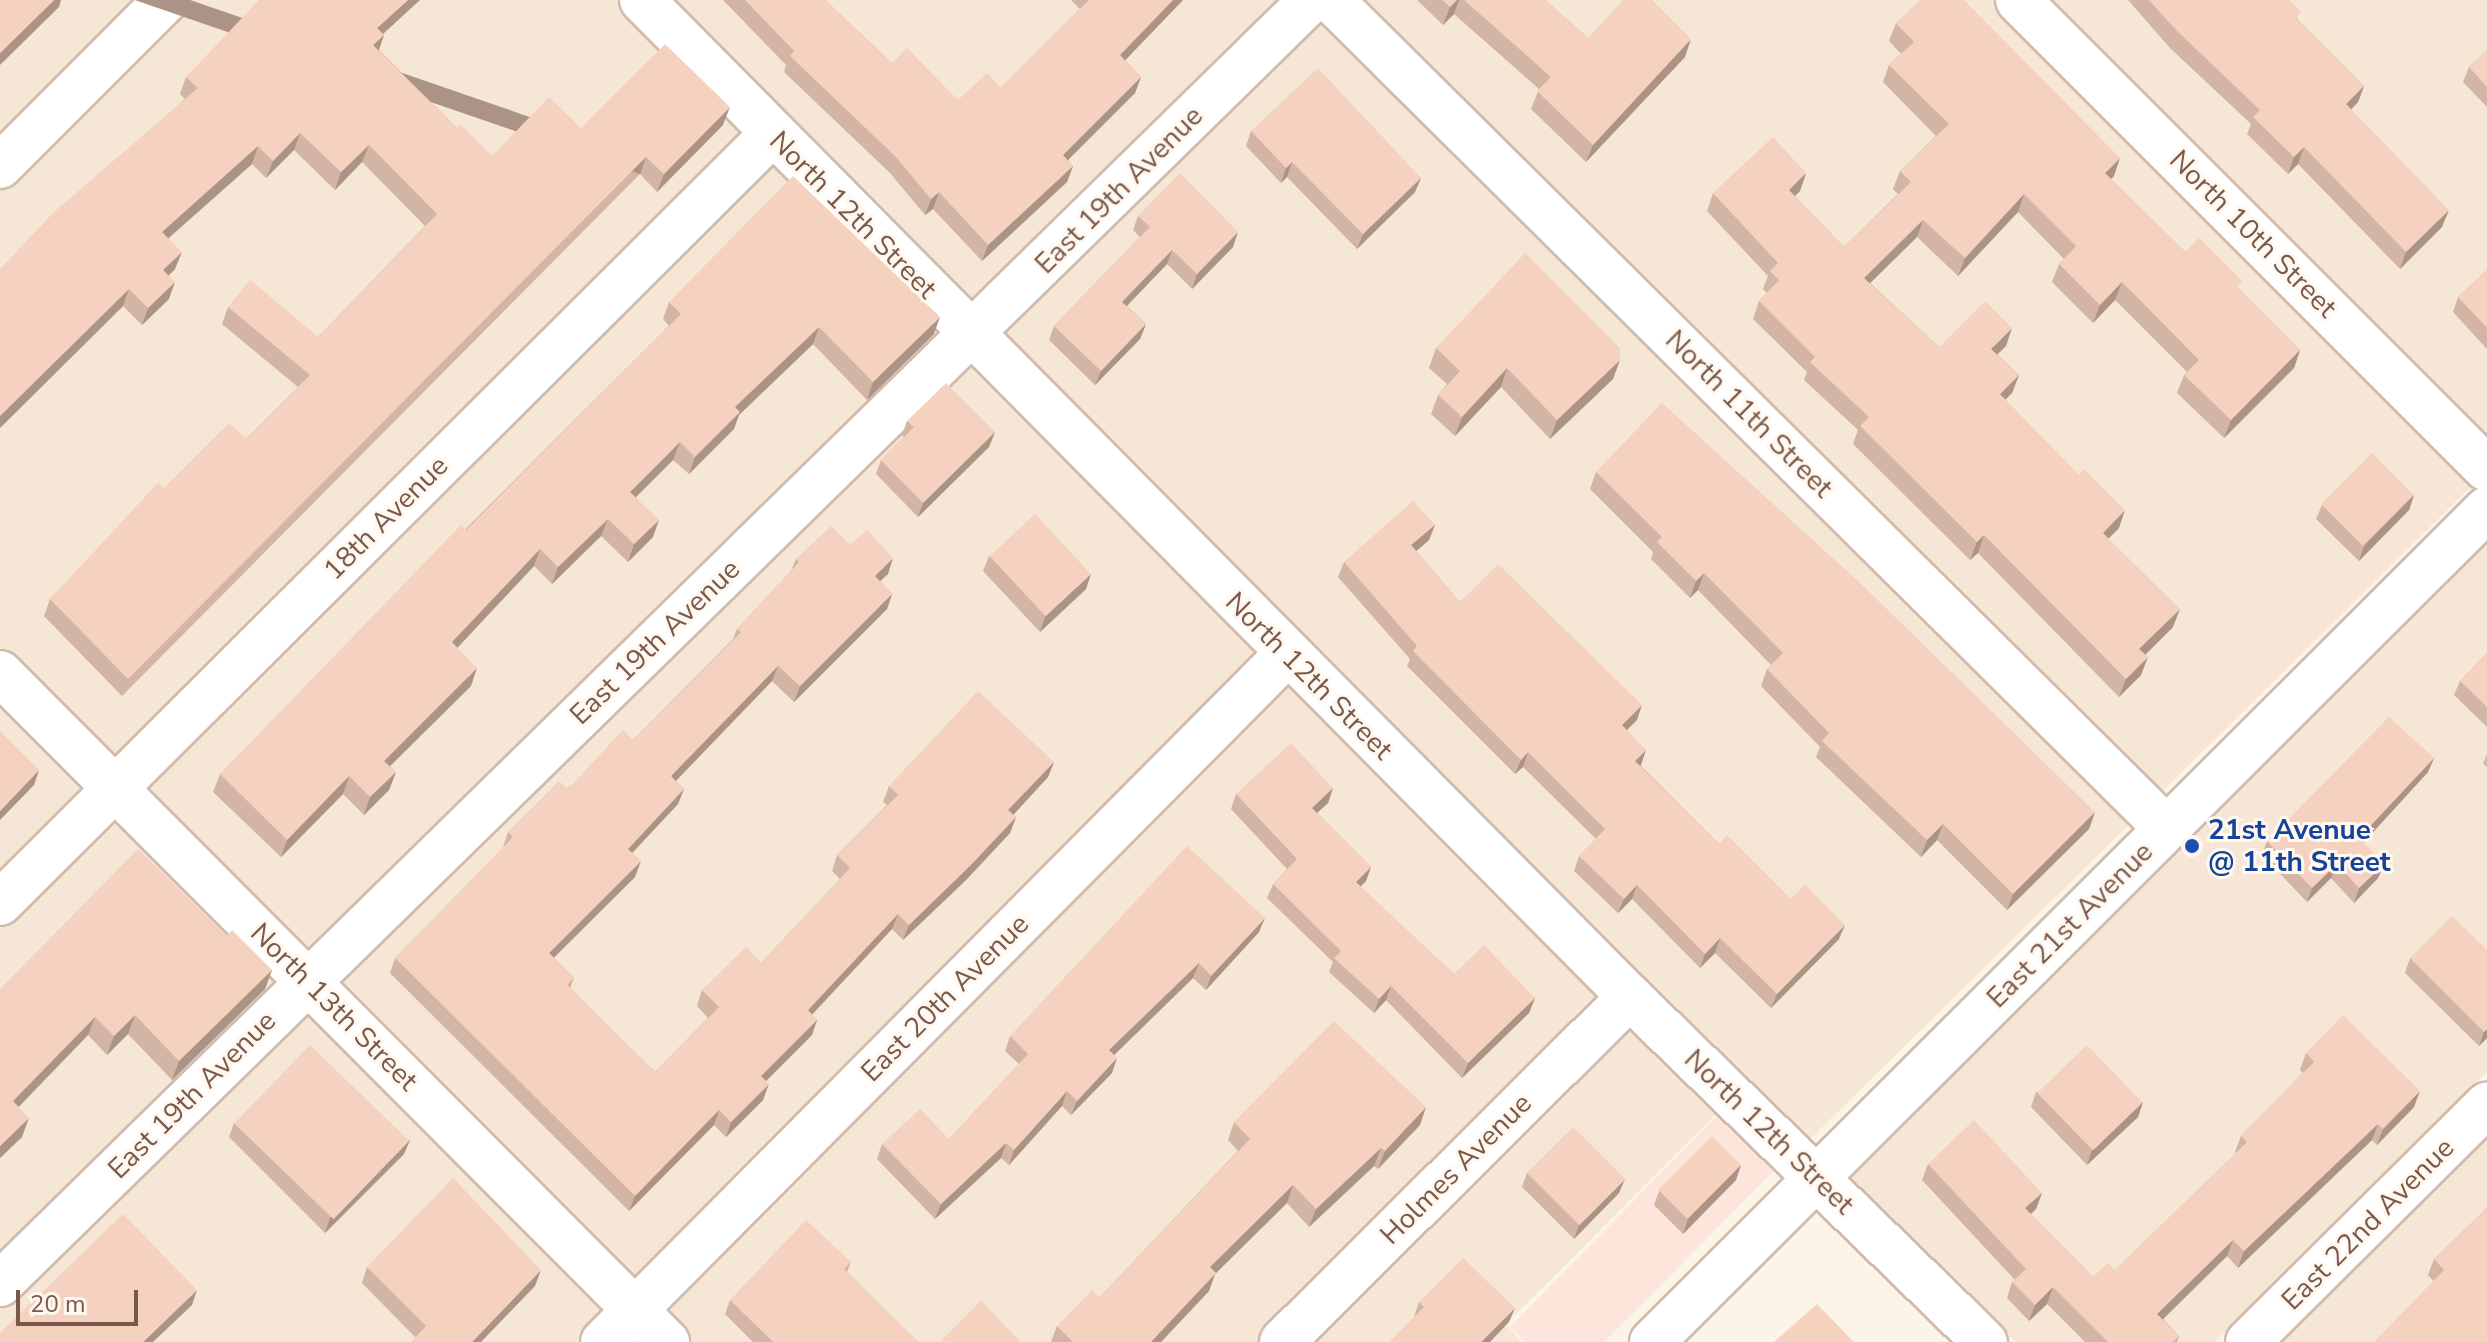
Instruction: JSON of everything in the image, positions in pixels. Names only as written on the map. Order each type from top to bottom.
[{"type":"street","points":[[0,166],[166,0]]},
{"type":"street","name":"North 12th Street","points":[[642,0],[1630,997],[1985,1342]]},
{"type":"street","name":"East 19th Avenue","points":[[0,1284],[1311,0]]},
{"type":"street","name":"North 11th Street","points":[[1331,0],[2167,829]]},
{"type":"street","name":"North 10th Street","points":[[2018,0],[2487,469]]},
{"type":"street","name":"18th Avenue","points":[[0,903],[772,134]]},
{"type":"street","name":"East 21st Avenue","points":[[1652,1342],[2487,509]]},
{"type":"street","name":"East 20th Avenue","points":[[603,1342],[1287,654]]},
{"type":"street","name":"North 13th Street","points":[[0,673],[667,1342]]},
{"type":"street","name":"Holmes Avenue","points":[[1282,1342],[1630,997]]},
{"type":"street","name":"East 22nd Avenue","points":[[2248,1342],[2487,1105]]},
{"type":"shaded area","points":[[0,0],[2487,0],[2487,471],[1779,1170],[1721,1109],[1506,1324],[1521,1342],[0,1342]]},
{"type":"shaded area","points":[[2487,542],[2487,1072],[2215,1342],[2016,1342],[1849,1179]]},
{"type":"shaded area","points":[[1719,1114],[1775,1170],[1604,1342],[1525,1342],[1510,1327]]},
{"type":"shaded area","points":[[2487,1139],[2487,1342],[2282,1342]]},
{"type":"building","points":[[0,0],[54,0],[0,53]]},
{"type":"building","points":[[259,0],[408,0],[377,28],[384,35],[373,45],[457,128],[460,124],[492,156],[549,97],[581,128],[665,44],[730,107],[664,174],[646,157],[128,679],[50,599],[158,483],[164,488],[229,423],[246,439],[310,375],[228,307],[250,280],[318,337],[437,214],[369,145],[341,172],[300,133],[273,161],[258,146],[162,232],[182,252],[163,270],[175,282],[148,308],[129,289],[0,416],[0,269],[54,212],[198,88],[186,77]]},
{"type":"building","points":[[745,0],[825,0],[892,63],[907,48],[958,100],[987,73],[1001,88],[1089,0],[1173,0],[1120,55],[1141,77],[1063,155],[1073,166],[988,245],[939,192],[931,199],[896,157],[790,56],[794,51]]},
{"type":"building","points":[[1442,0],[1457,0],[1450,7]]},
{"type":"building","points":[[1464,0],[1545,0],[1588,38],[1623,0],[1652,0],[1691,39],[1593,145],[1537,91],[1551,77]]},
{"type":"building","points":[[1920,0],[1964,0],[2120,158],[2105,173],[2185,252],[2199,238],[2242,281],[2237,286],[2300,350],[2231,420],[2184,375],[2199,360],[2122,282],[2100,305],[2059,264],[2076,246],[2024,194],[1965,258],[1923,220],[1864,278],[1939,347],[1985,301],[2012,328],[1991,349],[2019,375],[2000,394],[2079,475],[2084,469],[2125,510],[2103,533],[2180,609],[2139,649],[2148,657],[2126,679],[1984,535],[1977,542],[1860,426],[1869,417],[1810,362],[1815,357],[1759,301],[1779,280],[1770,271],[1778,263],[1713,193],[1773,137],[1806,173],[1789,190],[1844,247],[1911,182],[1900,171],[1949,124],[1889,65],[1914,42],[1896,23]]},
{"type":"building","points":[[2149,0],[2289,0],[2301,11],[2296,18],[2364,86],[2346,104],[2449,210],[2406,252],[2304,147],[2294,157],[2253,117],[2260,110]]},
{"type":"building","points":[[2487,50],[2487,87],[2469,67]]},
{"type":"building","points":[[1318,68],[1421,178],[1363,234],[1292,162],[1286,168],[1251,131]]},
{"type":"building","points":[[1180,173],[1238,232],[1197,274],[1172,250],[1122,302],[1146,324],[1101,371],[1054,326],[1150,227],[1138,216]]},
{"type":"building","points":[[793,176],[940,317],[873,382],[819,327],[735,407],[740,412],[695,457],[680,442],[630,492],[659,520],[634,544],[608,519],[558,567],[540,549],[452,642],[477,668],[384,761],[396,772],[370,797],[349,776],[287,840],[220,774],[461,525],[466,530],[681,314],[669,302]]},
{"type":"building","points":[[1525,253],[1620,348],[1620,360],[1557,420],[1507,368],[1462,417],[1438,395],[1460,371],[1436,348]]},
{"type":"building","points":[[2487,270],[2487,328],[2458,297]]},
{"type":"building","points":[[946,383],[995,432],[923,503],[881,460],[914,427],[907,421]]},
{"type":"building","points":[[1662,403],[1858,581],[2095,812],[2013,894],[1943,824],[1927,840],[1822,741],[1829,733],[1767,669],[1783,653],[1704,573],[1696,581],[1657,542],[1662,537],[1596,472]]},
{"type":"building","points":[[2372,453],[2414,495],[2363,546],[2321,504]]},
{"type":"building","points":[[1413,501],[1435,525],[1411,545],[1460,602],[1498,564],[1642,705],[1622,725],[1646,750],[1635,761],[1719,844],[1727,835],[1791,899],[1805,885],[1845,925],[1777,994],[1720,938],[1705,954],[1637,885],[1624,899],[1579,856],[1605,829],[1528,752],[1521,760],[1413,651],[1417,646],[1344,562]]},
{"type":"building","points":[[1035,514],[1091,574],[1046,616],[990,556]]},
{"type":"building","points":[[831,526],[850,545],[867,530],[893,558],[875,576],[892,594],[800,686],[778,666],[671,776],[684,789],[628,849],[641,861],[549,953],[574,978],[567,985],[655,1072],[719,1007],[702,990],[746,947],[761,963],[850,868],[837,855],[898,795],[889,786],[978,691],[1054,762],[1008,810],[1016,817],[971,865],[909,925],[898,914],[808,1010],[817,1020],[761,1076],[769,1084],[731,1122],[719,1110],[635,1196],[395,958],[513,837],[508,832],[559,781],[568,789],[623,730],[633,740],[741,632],[737,629],[799,562],[796,559]]},
{"type":"building","points":[[2487,653],[2487,707],[2460,681]]},
{"type":"building","points":[[2389,717],[2434,758],[2359,838],[2384,864],[2359,888],[2337,864],[2312,888],[2267,841]]},
{"type":"building","points":[[0,731],[39,770],[0,811]]},
{"type":"building","points":[[1291,743],[1333,788],[1312,808],[1371,867],[1356,882],[1454,974],[1484,945],[1535,998],[1468,1063],[1391,986],[1379,999],[1334,958],[1341,951],[1273,884],[1297,859],[1236,794]]},
{"type":"building","points":[[1187,846],[1265,918],[1211,976],[1199,963],[1109,1050],[1117,1058],[1077,1101],[1067,1091],[1014,1150],[1006,1143],[941,1204],[882,1144],[920,1109],[949,1139],[1028,1054],[1010,1036]]},
{"type":"building","points":[[138,849],[227,936],[232,930],[272,970],[179,1061],[135,1015],[114,1036],[95,1017],[13,1101],[29,1118],[0,1146],[0,989]]},
{"type":"building","points":[[2452,916],[2487,950],[2487,1029],[2484,1032],[2410,958]]},
{"type":"building","points":[[2343,1015],[2420,1091],[2383,1129],[2378,1124],[2244,1251],[2233,1240],[2157,1314],[2179,1336],[2173,1342],[2108,1342],[2053,1287],[2035,1305],[2012,1282],[2026,1269],[1928,1164],[1974,1120],[2042,1193],[2025,1208],[2093,1277],[2108,1263],[2115,1270],[2247,1142],[2241,1136],[2314,1062],[2306,1053]]},
{"type":"building","points":[[1334,1021],[1426,1107],[1385,1151],[1381,1148],[1316,1209],[1293,1185],[1210,1267],[1216,1273],[1151,1342],[1073,1342],[1057,1326],[1092,1290],[1099,1298],[1250,1139],[1234,1122]]},
{"type":"building","points":[[310,1045],[409,1141],[334,1219],[234,1123]]},
{"type":"building","points":[[2087,1045],[2143,1103],[2093,1150],[2037,1093]]},
{"type":"building","points":[[1573,1127],[1625,1179],[1579,1225],[1527,1173]]},
{"type":"building","points":[[1712,1136],[1741,1165],[1687,1219],[1658,1190]]},
{"type":"building","points":[[453,1178],[541,1270],[472,1342],[411,1342],[426,1326],[367,1267]]},
{"type":"building","points":[[2487,1208],[2487,1342],[2374,1342],[2444,1270],[2434,1259]]},
{"type":"building","points":[[123,1214],[197,1290],[143,1342],[0,1342],[0,1333]]},
{"type":"building","points":[[806,1220],[851,1262],[844,1269],[918,1342],[773,1342],[730,1300]]},
{"type":"building","points":[[1463,1258],[1515,1308],[1481,1342],[1389,1342],[1424,1307],[1419,1302]]},
{"type":"building","points":[[981,1301],[1021,1342],[940,1342]]},
{"type":"building","points":[[1817,1304],[1854,1342],[1774,1342]]},
{"type":"place","name":"21st Avenue @ 11th Street","points":[[2192,846]]}]
